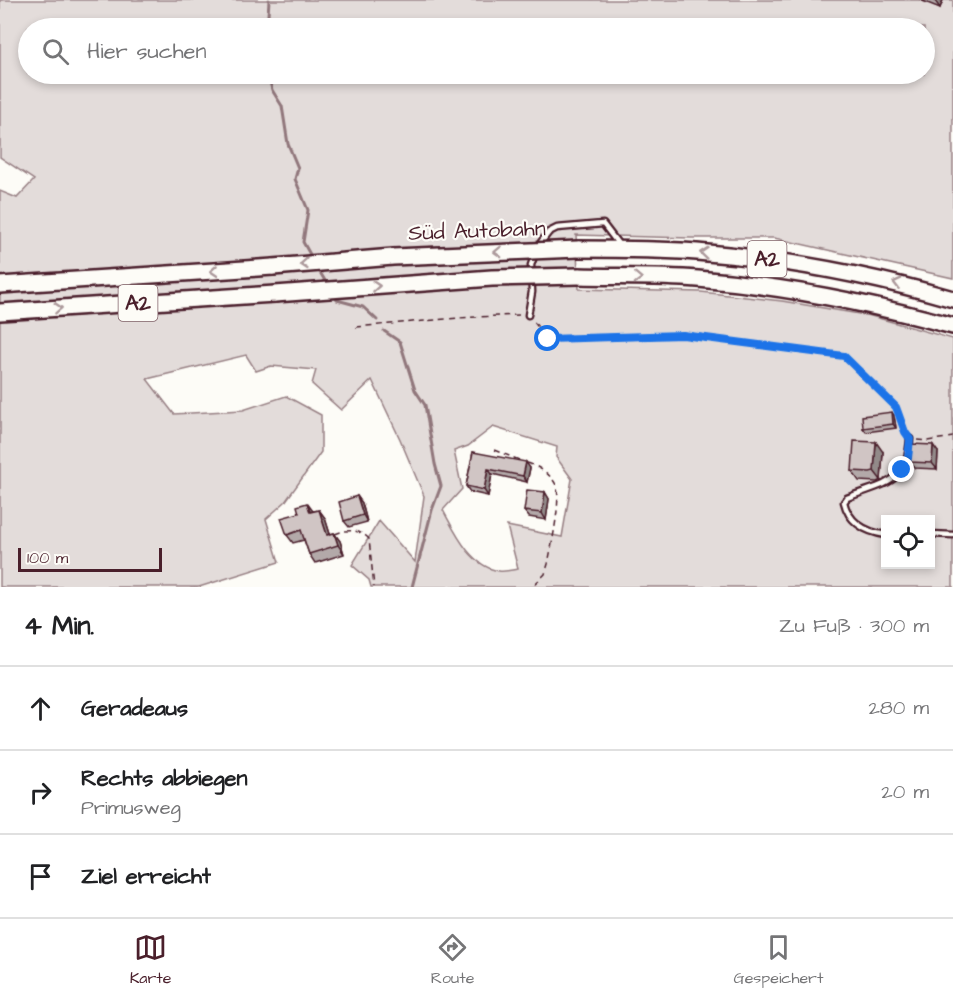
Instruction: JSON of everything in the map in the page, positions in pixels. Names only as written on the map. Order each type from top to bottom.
[{"type":"highway","name":"Süd Autobahn","points":[[0,285],[393,257],[623,249],[695,252],[830,269],[898,283],[953,299]]},
{"type":"highway","name":"A2","points":[[0,312],[492,278],[579,276],[696,279],[763,286],[871,305],[953,326]]},
{"type":"lane","points":[[528,315],[532,292],[531,265],[538,246],[549,232],[557,228],[603,224],[623,249]]},
{"type":"lane","points":[[881,534],[861,528],[848,514],[844,502],[847,498],[881,487],[896,478],[908,458],[910,439]]},
{"type":"lane","points":[[935,534],[953,535]]},
{"type":"path","points":[[356,327],[458,318],[528,315],[548,339],[683,335],[844,356],[896,407],[910,439],[927,441],[953,437]]},
{"type":"path","points":[[494,450],[532,464],[542,470],[557,486],[548,564],[545,574],[532,587]]},
{"type":"path","points":[[336,534],[350,530],[369,538],[374,587]]},
{"type":"shaded area","points":[[0,0],[953,0],[953,278],[774,238],[576,235],[579,289],[701,292],[782,301],[871,316],[953,339],[953,587],[371,587],[369,580],[352,565],[379,521],[415,562],[424,496],[372,380],[341,410],[312,384],[316,370],[271,366],[256,371],[246,355],[147,379],[174,414],[243,410],[286,396],[321,415],[321,452],[285,502],[266,519],[279,562],[199,587],[0,587],[0,191],[17,198],[34,180],[0,157]],"holes":[[[493,427],[557,447],[556,457],[572,479],[562,537],[507,526],[518,569],[499,571],[489,568],[465,547],[443,510],[462,489],[454,451],[468,446]]]},
{"type":"building","points":[[892,412],[893,424],[863,428],[862,416]]},
{"type":"building","points":[[854,441],[876,442],[874,471],[852,471]]},
{"type":"building","points":[[911,444],[933,445],[932,463],[910,462]]},
{"type":"building","points":[[473,452],[526,462],[523,476],[488,469],[484,490],[466,486]]},
{"type":"building","points":[[527,490],[545,492],[542,513],[524,511]]},
{"type":"building","points":[[357,496],[363,515],[344,521],[339,502]]},
{"type":"building","points":[[307,503],[310,512],[319,510],[327,535],[334,533],[338,545],[309,554],[301,530],[287,535],[281,518],[299,513],[297,506]]},
{"type":"waterway","points":[[269,0],[269,18]]},
{"type":"waterway","points":[[270,84],[282,106],[288,144],[298,168],[295,179],[308,210],[303,242],[312,258]]},
{"type":"waterway","points":[[318,269],[327,284]]},
{"type":"waterway","points":[[334,295],[337,300],[363,307],[377,320]]},
{"type":"waterway","points":[[384,331],[400,342],[415,390],[425,405],[441,486],[432,510],[412,587]]},
{"type":"route","points":[[548,339],[683,335],[844,356],[896,407],[910,439],[908,458],[902,470]]}]
